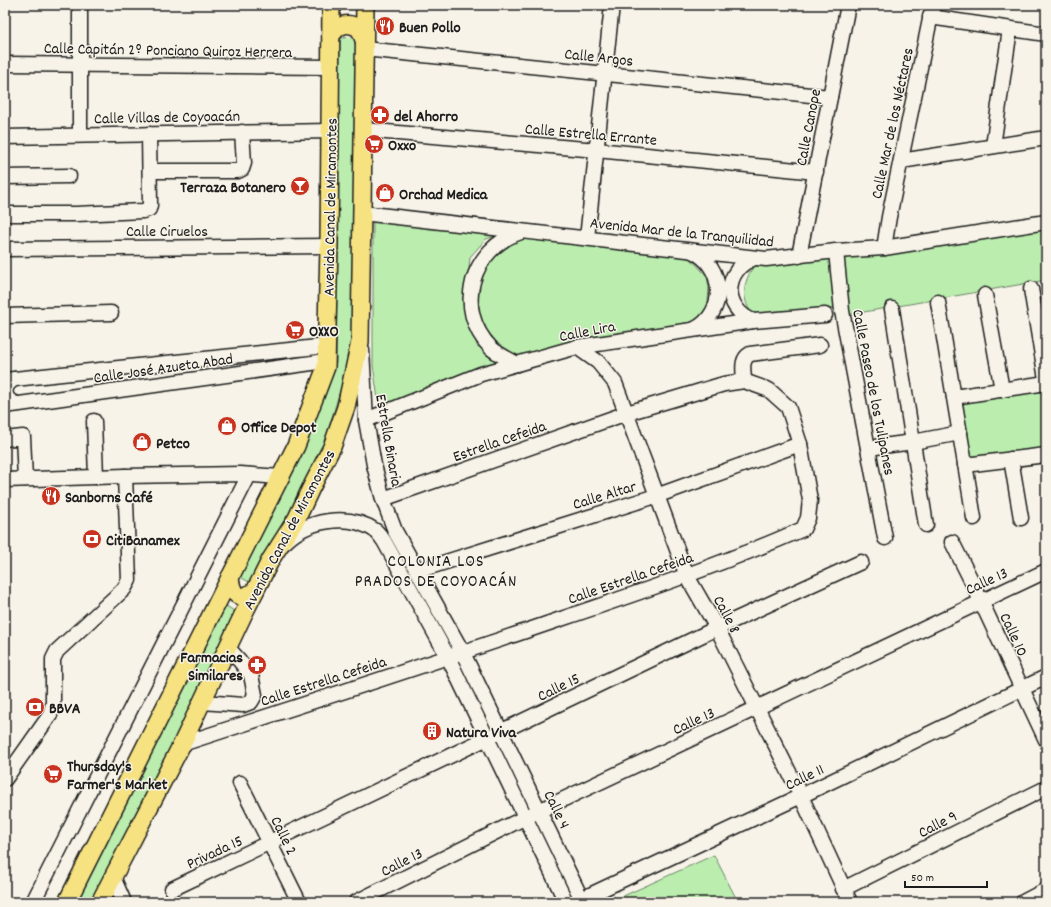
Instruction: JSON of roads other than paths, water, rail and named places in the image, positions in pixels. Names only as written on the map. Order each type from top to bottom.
[{"type":"main road","points":[[331,5],[338,14],[348,17],[359,13],[364,5]]},
{"type":"main road","name":"Avenida Canal de Miramontes","points":[[67,902],[281,478],[296,446],[326,367],[329,246],[331,5]]},
{"type":"main road","name":"Avenida Canal de Miramontes","points":[[100,902],[182,744],[271,559],[297,518],[332,447],[346,407],[360,342],[364,5]]},
{"type":"main road","points":[[331,36],[338,26],[350,24],[360,29],[364,45]]},
{"type":"main road","points":[[230,577],[231,587],[237,595],[244,597],[255,591]]},
{"type":"main road","points":[[218,602],[226,598],[234,599],[240,603],[243,615]]},
{"type":"street","points":[[80,5],[80,135]]},
{"type":"street","points":[[587,238],[612,5]]},
{"type":"street","name":"Calle Canope","points":[[799,256],[830,97],[844,5]]},
{"type":"street","points":[[932,11],[1010,29],[1046,34]]},
{"type":"street","name":"Calle Mar de los Néctares","points":[[884,248],[932,11]]},
{"type":"street","points":[[993,146],[1010,29]]},
{"type":"street","name":"Calle Argos","points":[[364,45],[605,74],[830,97]]},
{"type":"street","name":"Calle Capitán 2º Ponciano Quiroz Herrera","points":[[5,64],[331,68]]},
{"type":"street","name":"Calle Estrella Errante","points":[[363,130],[597,150],[816,172]]},
{"type":"street","name":"Calle Villas de Coyoacán","points":[[5,137],[330,131]]},
{"type":"street","points":[[150,171],[238,171],[242,169],[244,164],[242,132]]},
{"type":"street","points":[[5,214],[76,214],[143,211],[148,209],[150,205],[149,134]]},
{"type":"street","points":[[901,161],[1046,138]]},
{"type":"street","points":[[5,177],[69,176]]},
{"type":"street","name":"Avenida Mar de la Tranquilidad","points":[[362,213],[766,259],[836,251],[884,248],[1046,222]]},
{"type":"street","points":[[517,364],[508,360],[496,351],[479,332],[472,313],[471,293],[478,265],[487,253],[505,238],[523,231]]},
{"type":"street","name":"Calle Ciruelos","points":[[5,249],[329,246]]},
{"type":"street","points":[[688,249],[701,256],[706,261],[715,274],[718,289],[716,304],[710,317],[699,327],[693,330]]},
{"type":"street","name":"Calle Paseo de los Tulipanes","points":[[836,251],[842,311],[885,538]]},
{"type":"street","points":[[753,321],[741,314],[736,308],[730,288],[738,269],[748,260],[755,258]]},
{"type":"street","points":[[1031,289],[1046,379]]},
{"type":"street","points":[[985,296],[1002,390]]},
{"type":"street","points":[[938,302],[974,518]]},
{"type":"street","points":[[892,309],[926,525]]},
{"type":"street","points":[[5,316],[111,313]]},
{"type":"street","name":"Calle Lira","points":[[366,420],[481,374],[577,347],[753,321],[825,315]]},
{"type":"street","name":"Estrella Binaria","points":[[360,342],[366,420],[374,465],[392,524],[463,653],[501,732]]},
{"type":"street","points":[[744,381],[743,362],[745,357],[750,354],[820,346]]},
{"type":"street","name":"Calle 8","points":[[577,347],[598,362],[615,382],[656,496],[687,576],[717,628],[801,796],[850,902]]},
{"type":"street","name":"Calle José Azueta Abad","points":[[10,379],[326,353]]},
{"type":"street","name":"Calle José Azueta Abad","points":[[12,405],[326,353]]},
{"type":"street","points":[[10,379],[5,390],[9,400],[13,403],[12,405]]},
{"type":"street","name":"Calle Estrella Cefeida","points":[[182,744],[463,653],[687,576],[803,529],[808,518],[810,500],[800,444],[788,407],[769,390],[744,381],[724,384],[627,413]]},
{"type":"street","points":[[954,397],[1046,384]]},
{"type":"street","name":"Estrella Cefeida","points":[[383,498],[627,413]]},
{"type":"street","points":[[94,421],[96,476]]},
{"type":"street","points":[[868,448],[913,442],[960,433]]},
{"type":"street","points":[[5,439],[23,438],[25,479]]},
{"type":"street","name":"Calle Altar","points":[[417,571],[656,496],[800,444]]},
{"type":"street","points":[[965,465],[1046,455]]},
{"type":"street","points":[[1012,459],[1022,518]]},
{"type":"street","points":[[5,480],[96,476],[249,475],[281,478]]},
{"type":"street","points":[[33,902],[249,475]]},
{"type":"street","points":[[5,779],[50,715],[53,703],[53,659],[57,651],[124,589],[129,580],[126,476]]},
{"type":"street","points":[[271,559],[277,550],[294,534],[315,524],[347,521],[363,525],[377,532],[384,541],[448,657],[488,738]]},
{"type":"street","points":[[377,532],[381,522],[385,521],[392,524]]},
{"type":"street","name":"Calle 10","points":[[952,542],[1046,740]]},
{"type":"street","name":"Calle 15","points":[[270,843],[717,628],[861,562]]},
{"type":"street","name":"Calle 13","points":[[356,902],[526,817],[1046,571]]},
{"type":"street","points":[[202,702],[243,705],[251,702],[255,695],[251,675],[228,648]]},
{"type":"street","name":"Calle 11","points":[[580,901],[801,796],[1022,688],[1046,678]]},
{"type":"street","name":"Calle 4","points":[[501,732],[540,811],[580,901]]},
{"type":"street","name":"Calle 4","points":[[488,738],[566,902]]},
{"type":"street","name":"Calle 2","points":[[240,783],[299,902]]},
{"type":"street","name":"Calle 9","points":[[843,889],[1046,788]]},
{"type":"street","name":"Privada 15","points":[[172,889],[270,843]]},
{"type":"street","points":[[113,877],[124,902]]},
{"type":"street","points":[[1023,902],[1046,890]]},
{"type":"place","name":"Buen Pollo","points":[[385,26]]},
{"type":"place","name":"del Ahorro","points":[[380,115]]},
{"type":"place","name":"Oxxo","points":[[374,144]]},
{"type":"place","name":"Terraza Botanero","points":[[300,186]]},
{"type":"place","name":"Orchad Medica","points":[[385,193]]},
{"type":"place","name":"OXXO","points":[[295,330]]},
{"type":"place","name":"Office Depot","points":[[227,426]]},
{"type":"place","name":"Petco","points":[[142,442]]},
{"type":"place","name":"Sanborns Café","points":[[51,496]]},
{"type":"place","name":"CitiBanamex","points":[[92,539]]},
{"type":"place","name":"Farmacias Similares","points":[[257,665]]},
{"type":"place","name":"BBVA","points":[[35,707]]},
{"type":"place","name":"Natura Viva","points":[[432,731]]},
{"type":"place","name":"Thursday's Farmer's Market","points":[[53,774]]},
{"type":"district","name":"COLONIA LOS PRADOS DE COYOACÁN","points":[[436,570]]}]
